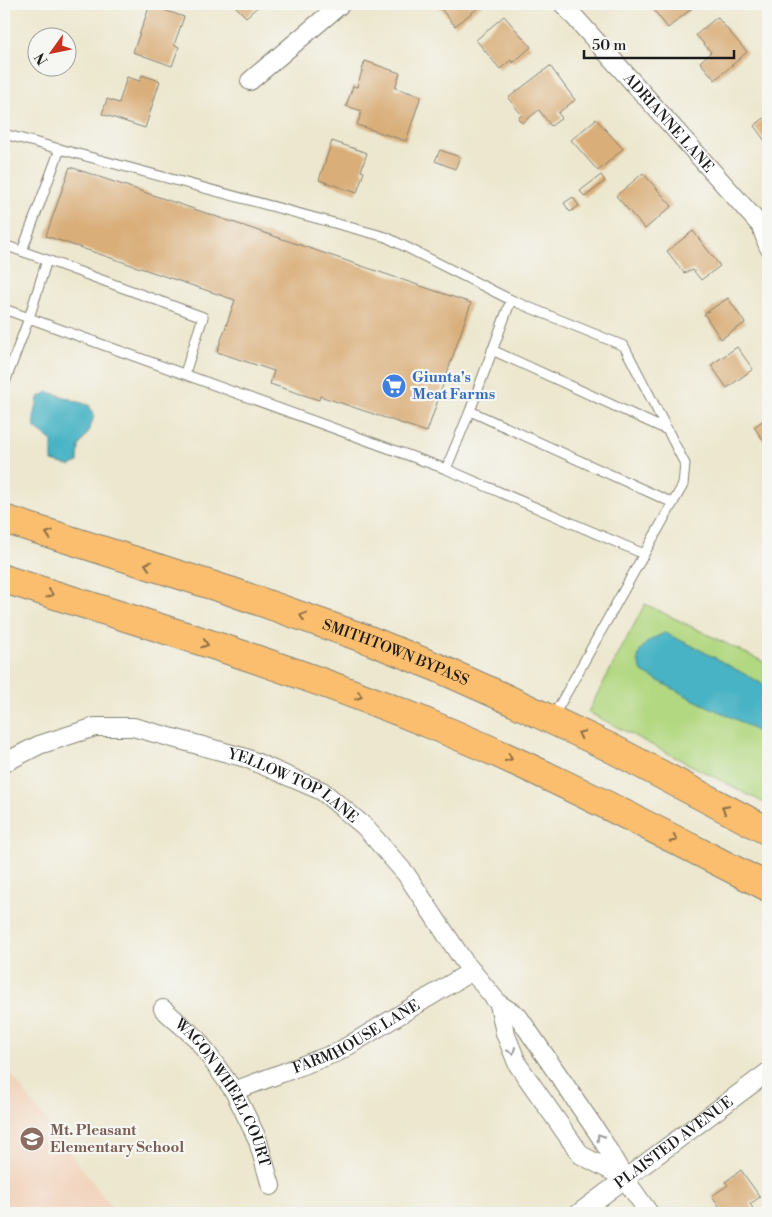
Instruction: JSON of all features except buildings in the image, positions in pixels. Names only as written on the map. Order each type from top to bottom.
[{"type":"highway","name":"SMITHTOWN BYPASS","points":[[4,519],[230,591],[369,640],[436,667],[611,748],[768,831]]},
{"type":"highway","points":[[4,579],[295,673],[430,724],[561,783],[768,887]]},
{"type":"street","points":[[250,81],[341,4]]},
{"type":"street","name":"ADRIANNE LANE","points":[[563,4],[765,223],[768,246]]},
{"type":"street","name":"YELLOW TOP LANE","points":[[4,763],[39,745],[94,727],[133,727],[246,758],[322,791],[364,826],[406,874],[463,960],[499,1004],[518,1016],[600,1136],[625,1178]]},
{"type":"street","name":"FARMHOUSE LANE","points":[[234,1091],[338,1052],[472,971]]},
{"type":"street","name":"YELLOW TOP LANE","points":[[499,1004],[505,1033],[518,1065],[581,1155],[625,1178]]},
{"type":"street","name":"WAGON WHEEL COURT","points":[[163,1008],[197,1039],[234,1091],[258,1138],[271,1186]]},
{"type":"street","name":"PLAISTED AVENUE","points":[[579,1213],[768,1072]]},
{"type":"street","points":[[555,1118],[577,1103]]},
{"type":"street","points":[[625,1178],[649,1213]]},
{"type":"lane","points":[[4,134],[386,238],[511,300],[624,346],[685,464],[683,485],[552,720]]},
{"type":"lane","points":[[22,251],[60,149]]},
{"type":"lane","points":[[4,245],[203,316],[186,374]]},
{"type":"lane","points":[[4,385],[47,260]]},
{"type":"lane","points":[[446,468],[470,411],[511,300]]},
{"type":"lane","points":[[4,308],[446,468],[644,554]]},
{"type":"lane","points":[[492,350],[668,430]]},
{"type":"lane","points":[[470,411],[673,503]]},
{"type":"shaded area","name":"Mt. Pleasant Elementary School","points":[[4,1065],[116,1213],[4,1213]]},
{"type":"green space","points":[[645,604],[768,664],[768,805],[588,712]]},
{"type":"water","points":[[48,392],[89,405],[94,416],[89,431],[79,446],[78,462],[70,466],[52,461],[52,441],[35,428],[34,419],[38,398]]},
{"type":"water","points":[[665,633],[697,648],[768,687],[768,738],[737,720],[692,699],[642,672],[638,663],[641,650],[655,637]]},
{"type":"place","name":"Giunta's Meat Farms","points":[[394,386]]},
{"type":"place","name":"Mt. Pleasant Elementary School","points":[[32,1139]]}]
